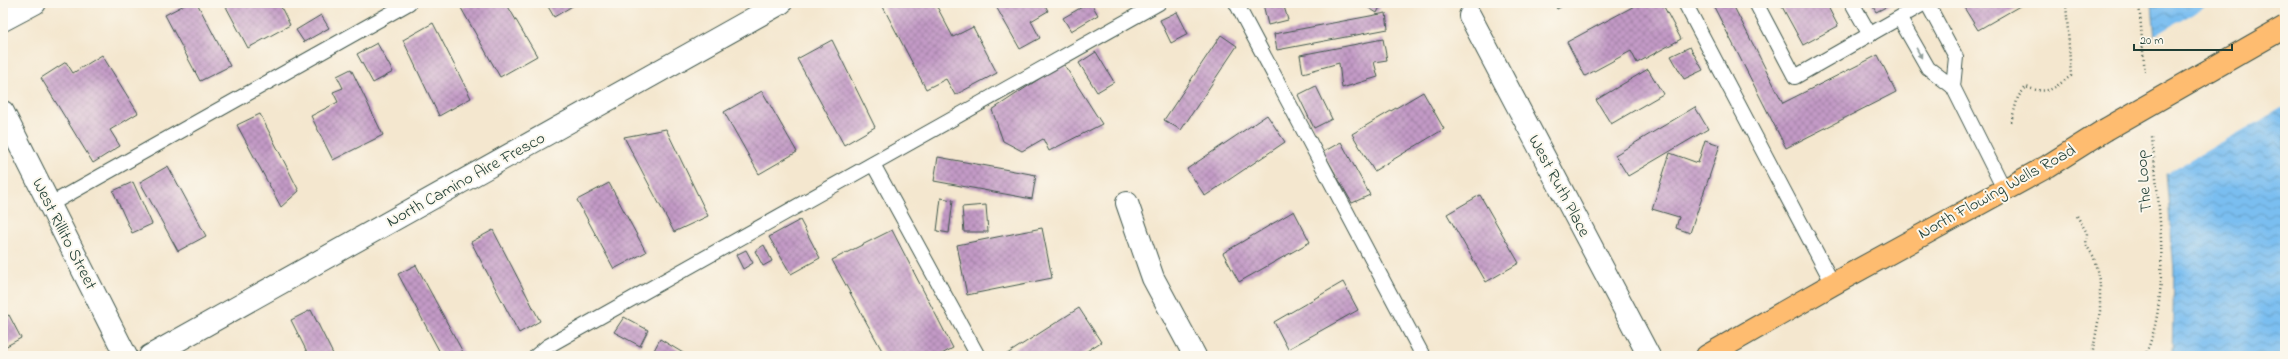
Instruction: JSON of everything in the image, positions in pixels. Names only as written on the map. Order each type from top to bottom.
[{"type":"main road","name":"North Flowing Wells Road","points":[[1707,356],[1833,284],[2048,166],[2105,130],[2285,27]]},
{"type":"street","points":[[3,20],[35,3]]},
{"type":"street","name":"North Camino Aire Fresco","points":[[150,356],[782,3]]},
{"type":"street","name":"West Ruth Place","points":[[1470,16],[1649,356]]},
{"type":"street","name":"West Rillito Street","points":[[3,112],[126,356]]},
{"type":"street","points":[[1126,203],[1153,278],[1195,356]]},
{"type":"lane","points":[[49,205],[408,3]]},
{"type":"lane","points":[[536,356],[548,346],[1159,3]]},
{"type":"lane","points":[[1236,3],[1423,356]]},
{"type":"lane","points":[[1685,3],[1833,284]]},
{"type":"lane","points":[[1756,3],[1795,77],[1926,3],[1956,57],[1953,87]]},
{"type":"lane","points":[[1852,3],[1870,36]]},
{"type":"lane","points":[[1900,19],[1928,68],[1953,87],[2004,189]]},
{"type":"lane","points":[[873,164],[978,356]]},
{"type":"path","points":[[2011,122],[2018,97],[2026,87],[2041,92],[2050,90],[2071,76],[2066,3]]},
{"type":"path","points":[[2139,3],[2145,75]]},
{"type":"path","name":"The Loop","points":[[2145,356],[2155,327],[2161,261],[2152,136]]},
{"type":"path","points":[[2077,216],[2087,233],[2086,245],[2094,257],[2100,285],[2100,311],[2092,356]]},
{"type":"water","points":[[2152,3],[2285,3],[2285,356],[2172,356],[2174,270]]},
{"type":"pier","points":[[2211,3],[2285,3],[2285,106],[2164,175],[2153,37]]},
{"type":"building","points":[[188,3],[197,3],[230,66],[200,81],[165,15]]},
{"type":"building","points":[[224,3],[279,3],[290,25],[248,48]]},
{"type":"building","points":[[470,3],[506,3],[537,56],[500,77],[461,8]]},
{"type":"building","points":[[546,3],[573,3],[574,5],[554,17]]},
{"type":"building","points":[[881,3],[935,3],[953,37],[973,27],[997,73],[955,95],[946,79],[926,89]]},
{"type":"building","points":[[994,3],[1044,3],[1048,11],[1031,21],[1040,38],[1020,49]]},
{"type":"building","points":[[1091,3],[1098,15],[1071,31],[1063,18]]},
{"type":"building","points":[[1283,3],[1288,20],[1268,25],[1263,4]]},
{"type":"building","points":[[1361,3],[1382,3],[1377,13]]},
{"type":"building","points":[[1554,3],[1568,3],[1557,9]]},
{"type":"building","points":[[1640,3],[1662,3],[1681,39],[1637,63],[1631,51],[1585,76],[1567,42]]},
{"type":"building","points":[[1712,3],[1732,3],[1783,103],[1878,55],[1896,92],[1786,148]]},
{"type":"building","points":[[1780,3],[1826,3],[1838,26],[1803,45]]},
{"type":"building","points":[[1871,3],[1894,3],[1876,12]]},
{"type":"building","points":[[1968,3],[2025,3],[1978,30],[1963,6]]},
{"type":"building","points":[[1177,12],[1188,34],[1171,43],[1160,20]]},
{"type":"building","points":[[1386,13],[1388,29],[1277,50],[1274,34]]},
{"type":"building","points":[[321,15],[329,28],[304,42],[296,30]]},
{"type":"building","points":[[433,23],[471,98],[439,116],[403,40]]},
{"type":"building","points":[[1221,35],[1237,46],[1181,130],[1164,120]]},
{"type":"building","points":[[1383,39],[1387,60],[1374,62],[1378,77],[1342,88],[1339,63],[1303,73],[1300,55]]},
{"type":"building","points":[[832,40],[875,127],[844,145],[797,59]]},
{"type":"building","points":[[377,43],[393,72],[373,83],[357,54]]},
{"type":"building","points":[[1690,47],[1703,70],[1684,79],[1671,56]]},
{"type":"building","points":[[1096,52],[1114,82],[1097,92],[1079,63]]},
{"type":"building","points":[[102,55],[138,113],[110,130],[120,146],[93,163],[41,78],[66,62],[73,73]]},
{"type":"building","points":[[1063,63],[1102,124],[1049,151],[1043,139],[1022,151],[1003,141],[992,110]]},
{"type":"building","points":[[351,69],[383,135],[333,160],[311,116],[338,102],[333,92],[343,88],[337,76]]},
{"type":"building","points":[[1648,69],[1663,94],[1611,124],[1596,100]]},
{"type":"building","points":[[1316,86],[1332,119],[1314,128],[1298,95]]},
{"type":"building","points":[[762,91],[797,152],[759,174],[724,112]]},
{"type":"building","points":[[1423,92],[1444,129],[1374,171],[1352,134]]},
{"type":"building","points":[[1695,107],[1708,129],[1628,176],[1615,155]]},
{"type":"building","points":[[260,114],[299,191],[281,207],[237,125]]},
{"type":"building","points":[[1267,115],[1285,142],[1205,196],[1187,169]]},
{"type":"building","points":[[666,129],[708,216],[674,232],[624,137]]},
{"type":"building","points":[[1705,140],[1720,145],[1690,233],[1676,228],[1679,217],[1652,209],[1670,153],[1698,163]]},
{"type":"building","points":[[1341,142],[1370,195],[1352,203],[1323,152]]},
{"type":"building","points":[[938,157],[1036,175],[1032,199],[934,181]]},
{"type":"building","points":[[168,166],[206,236],[178,251],[140,182]]},
{"type":"building","points":[[133,182],[152,224],[132,233],[113,191]]},
{"type":"building","points":[[609,183],[646,252],[614,269],[577,200]]},
{"type":"building","points":[[1480,195],[1519,263],[1486,282],[1447,214]]},
{"type":"building","points":[[941,198],[953,200],[949,233],[937,231]]},
{"type":"building","points":[[986,205],[988,232],[964,232],[962,207]]},
{"type":"building","points":[[1294,211],[1310,242],[1239,282],[1223,253]]},
{"type":"building","points":[[800,220],[820,258],[791,274],[769,237]]},
{"type":"building","points":[[1042,228],[1052,278],[967,295],[957,245]]},
{"type":"building","points":[[493,230],[540,321],[519,333],[471,242]]},
{"type":"building","points":[[892,230],[953,348],[938,356],[885,356],[832,260]]},
{"type":"building","points":[[764,245],[772,261],[763,266],[755,251]]},
{"type":"building","points":[[746,250],[753,263],[743,269],[736,255]]},
{"type":"building","points":[[416,265],[465,356],[442,356],[398,274]]},
{"type":"building","points":[[1343,282],[1358,310],[1288,349],[1274,322]]},
{"type":"building","points":[[1079,308],[1101,342],[1079,356],[1004,356]]},
{"type":"building","points":[[311,310],[334,356],[309,356],[291,320]]},
{"type":"building","points":[[9,315],[21,338],[3,348],[3,318]]},
{"type":"building","points":[[624,317],[648,330],[640,346],[614,332]]},
{"type":"building","points":[[660,339],[688,356],[651,356]]}]
